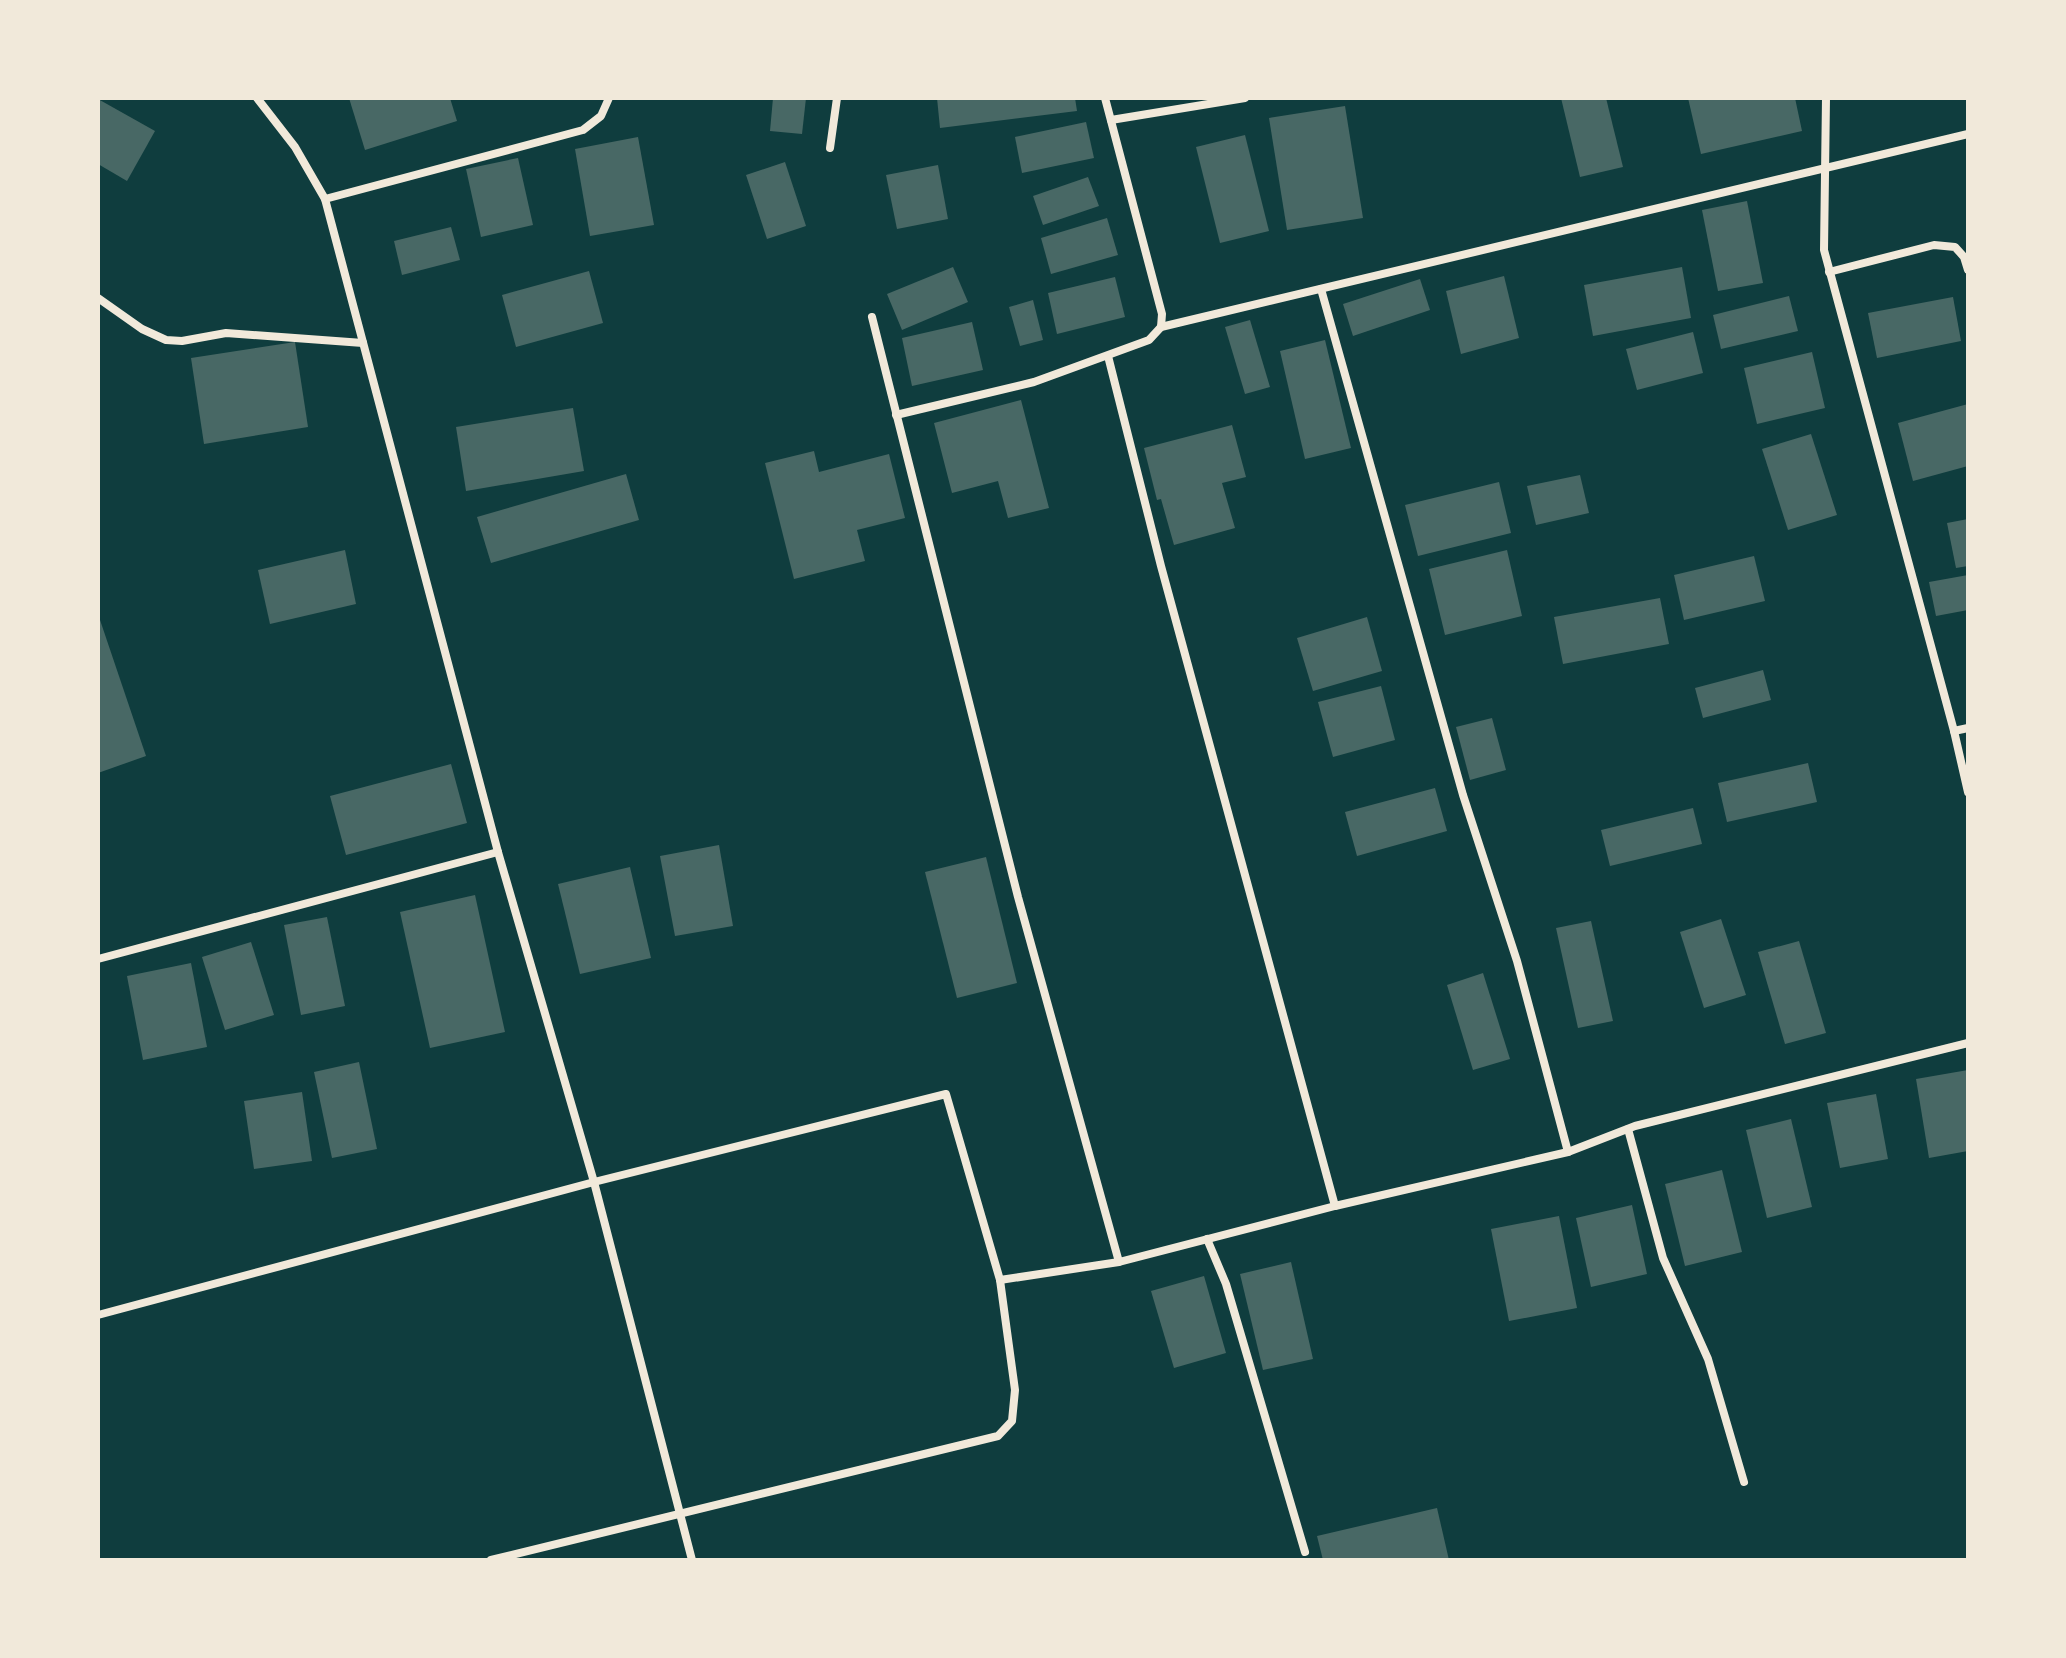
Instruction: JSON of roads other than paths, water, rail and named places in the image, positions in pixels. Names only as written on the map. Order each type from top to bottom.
[{"type":"street","points":[[257,98],[295,147],[325,199],[498,852],[594,1182],[677,1513],[692,1560]]},
{"type":"street","points":[[325,199],[583,130],[601,116],[609,98]]},
{"type":"street","points":[[830,148],[837,98]]},
{"type":"street","points":[[1105,98],[1162,314],[1161,327]]},
{"type":"street","points":[[1111,120],[1245,98]]},
{"type":"street","points":[[1826,98],[1824,250],[1968,792]]},
{"type":"street","points":[[896,415],[1034,382],[1149,340],[1161,327],[1968,134]]},
{"type":"street","points":[[1829,272],[1934,245],[1955,247],[1964,257],[1968,270]]},
{"type":"street","points":[[1321,289],[1463,795],[1517,961],[1568,1152]]},
{"type":"street","points":[[98,298],[142,329],[166,340],[182,341],[226,333],[363,343]]},
{"type":"street","points":[[872,317],[1018,897],[1119,1262]]},
{"type":"street","points":[[1108,356],[1161,566],[1335,1206]]},
{"type":"street","points":[[1954,731],[1968,728]]},
{"type":"street","points":[[98,959],[498,852]]},
{"type":"street","points":[[1000,1280],[1119,1262],[1335,1206],[1568,1152],[1628,1129],[1968,1043]]},
{"type":"street","points":[[98,1315],[594,1182],[946,1094],[1000,1280],[1015,1390],[1012,1421],[998,1436],[491,1560]]},
{"type":"street","points":[[1628,1129],[1663,1258],[1708,1359],[1744,1482]]},
{"type":"street","points":[[1207,1239],[1226,1284],[1305,1552]]}]
